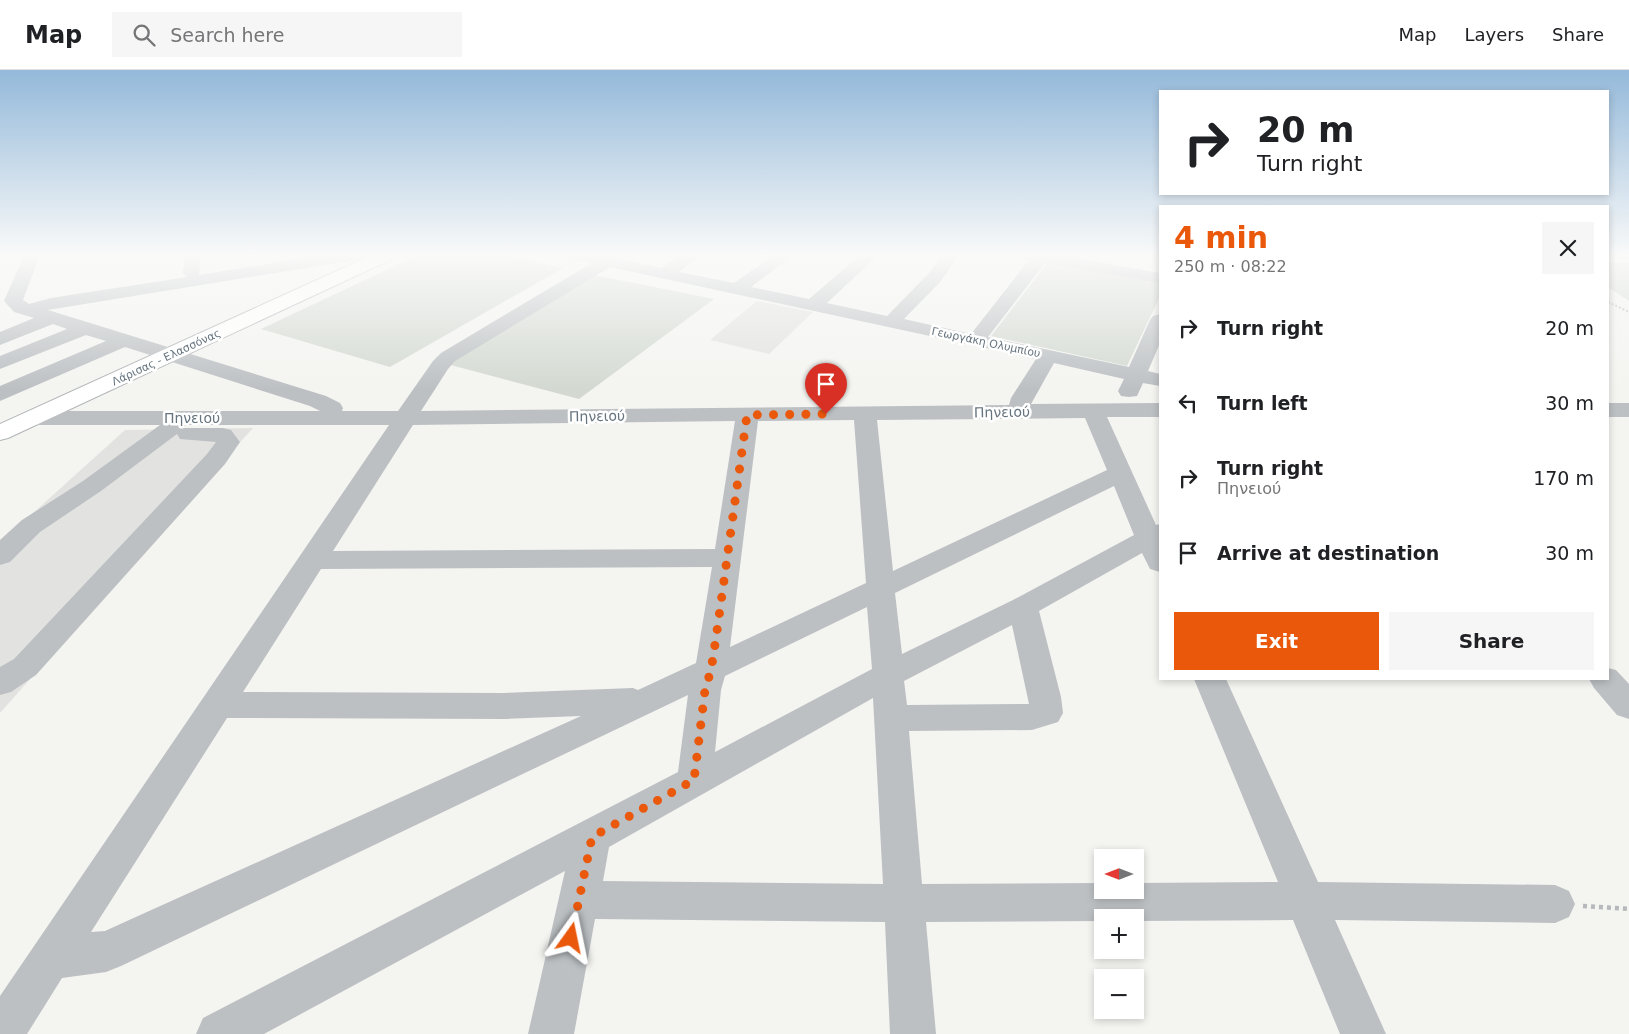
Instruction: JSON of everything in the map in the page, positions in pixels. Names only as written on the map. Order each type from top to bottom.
[{"type":"highway","name":"Λάρισας - Ελασσόνας","points":[[0,433],[288,300]]},
{"type":"street","points":[[42,300],[45,315]]},
{"type":"street","points":[[0,376],[51,304],[76,300]]},
{"type":"street","points":[[0,328],[89,300]]},
{"type":"street","points":[[1,1034],[440,365],[448,357],[544,300]]},
{"type":"street","name":"Γεωργάκη Ολυμπίου","points":[[790,300],[1159,380]]},
{"type":"street","points":[[814,305],[820,300]]},
{"type":"street","points":[[891,322],[912,300]]},
{"type":"street","points":[[976,340],[1006,300]]},
{"type":"street","points":[[0,339],[45,315]]},
{"type":"street","points":[[0,351],[45,315]]},
{"type":"street","points":[[0,363],[45,315]]},
{"type":"street","points":[[0,316],[45,315],[171,354],[327,404],[332,410],[328,418]]},
{"type":"street","points":[[1120,410],[1159,322]]},
{"type":"street","points":[[0,394],[125,340]]},
{"type":"street","points":[[1021,411],[1020,404],[1022,398],[1048,356]]},
{"type":"street","points":[[218,1034],[592,837],[888,675],[1023,607],[1156,545],[1093,410]]},
{"type":"street","name":"Πηνειού","points":[[34,418],[172,426],[328,418],[1159,410]]},
{"type":"street","points":[[1609,410],[1629,410]]},
{"type":"street","points":[[865,414],[888,675],[913,1034]]},
{"type":"street","points":[[694,780],[705,690],[711,670],[747,415]]},
{"type":"street","points":[[0,556],[31,526],[92,486],[172,426],[223,435],[228,442],[216,459],[25,667],[0,682]]},
{"type":"street","points":[[50,959],[106,951],[711,670],[1121,473]]},
{"type":"street","points":[[312,560],[726,558]]},
{"type":"street","points":[[890,718],[1032,717],[1046,713],[1045,697],[1023,607]]},
{"type":"street","points":[[1210,680],[1363,1034]]},
{"type":"street","points":[[1606,680],[1629,706]]},
{"type":"street","points":[[217,705],[503,706],[645,701]]},
{"type":"street","points":[[551,1034],[592,837]]},
{"type":"street","points":[[579,900],[903,903],[1306,901],[1555,904]]},
{"type":"path","points":[[1609,302],[1629,312]]},
{"type":"path","points":[[1555,904],[1629,909]]},
{"type":"shaded area","points":[[323,300],[507,300],[390,367],[261,329]]},
{"type":"shaded area","points":[[553,300],[713,300],[579,399],[447,364]]},
{"type":"shaded area","points":[[1019,300],[1158,300],[1127,366],[991,336]]},
{"type":"shaded area","points":[[757,301],[813,312],[769,354],[710,340]]},
{"type":"shaded area","points":[[253,428],[0,713],[0,543],[125,430]]},
{"type":"route","points":[[571,938],[592,837],[694,780],[705,690],[711,670],[716,638],[747,415],[826,414]]}]
